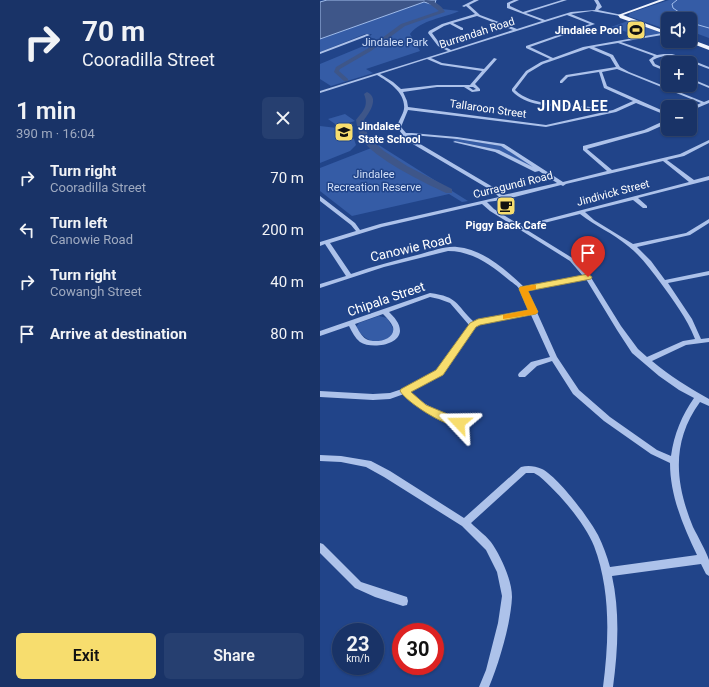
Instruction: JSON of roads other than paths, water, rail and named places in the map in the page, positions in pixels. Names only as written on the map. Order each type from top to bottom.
[{"type":"main road","points":[[661,31],[622,17],[622,14],[662,0]]},
{"type":"main road","points":[[697,44],[709,48]]},
{"type":"street","points":[[477,0],[465,6],[477,15],[516,30]]},
{"type":"street","points":[[517,0],[509,3],[508,7],[545,21]]},
{"type":"street","points":[[522,13],[566,0]]},
{"type":"street","points":[[596,0],[598,7],[622,14]]},
{"type":"street","name":"Burrendah Road","points":[[320,92],[569,13],[598,7],[622,14]]},
{"type":"street","points":[[553,59],[526,47],[592,24],[569,13]]},
{"type":"street","points":[[450,51],[439,45],[430,32],[442,25],[477,15]]},
{"type":"street","points":[[451,23],[462,29]]},
{"type":"street","points":[[598,115],[590,108],[533,102],[515,94],[513,90],[524,75],[532,68],[553,59],[590,47],[661,34]]},
{"type":"street","points":[[320,53],[368,35]]},
{"type":"street","points":[[619,42],[656,56],[676,56],[709,68]]},
{"type":"street","points":[[590,47],[612,56],[618,68]]},
{"type":"street","points":[[656,56],[651,62],[661,67]]},
{"type":"street","points":[[427,58],[444,65],[485,70]]},
{"type":"street","points":[[399,91],[437,86],[466,87],[473,85],[495,59]]},
{"type":"street","points":[[561,82],[567,76],[618,68],[632,75],[707,102]]},
{"type":"street","points":[[600,70],[605,87],[661,112]]},
{"type":"street","points":[[377,74],[394,83],[399,91],[406,108],[399,127],[403,135],[410,142],[500,194],[504,198]]},
{"type":"street","points":[[697,83],[709,87]]},
{"type":"street","points":[[466,87],[472,91],[479,90],[473,85]]},
{"type":"street","name":"Tallaroon Street","points":[[406,108],[546,126],[614,112],[636,102]]},
{"type":"street","points":[[697,107],[707,102]]},
{"type":"street","points":[[610,172],[585,149],[586,146],[646,132],[661,124]]},
{"type":"street","points":[[403,135],[412,134],[440,137],[450,141],[499,152],[560,184]]},
{"type":"street","name":"Curragundi Road","points":[[320,244],[359,232],[663,159],[688,152],[709,141]]},
{"type":"street","points":[[663,159],[693,182]]},
{"type":"street","name":"Jindivick Street","points":[[524,229],[536,224],[709,178]]},
{"type":"street","points":[[320,198],[353,224],[359,232]]},
{"type":"street","points":[[634,198],[645,207]]},
{"type":"street","points":[[484,202],[492,210],[562,252],[572,260],[588,277],[618,328],[635,351],[682,388],[709,402]]},
{"type":"street","points":[[581,212],[632,246],[648,262],[684,312],[699,342],[709,345]]},
{"type":"street","points":[[632,246],[688,234],[709,221]]},
{"type":"street","points":[[327,242],[349,276]]},
{"type":"street","name":"Canowie Road","points":[[320,286],[382,266],[455,248],[464,249],[476,254],[523,289],[554,358],[576,392],[588,405],[654,452],[674,461]]},
{"type":"street","points":[[663,282],[709,272]]},
{"type":"street","points":[[523,289],[588,277]]},
{"type":"street","name":"Chipala Street","points":[[320,334],[430,295],[445,297],[458,306],[473,325]]},
{"type":"street","points":[[351,324],[363,341],[374,344],[385,342],[391,339],[396,330],[396,326],[384,311]]},
{"type":"street","points":[[320,394],[373,397],[390,396],[405,391],[440,373],[473,325],[478,322],[533,312]]},
{"type":"street","points":[[646,361],[682,344],[709,340]]},
{"type":"street","points":[[522,375],[534,364],[554,358]]},
{"type":"street","points":[[405,391],[412,399],[423,407],[459,423]]},
{"type":"street","points":[[699,398],[687,415],[678,441],[674,461],[674,479],[703,559],[709,571]]},
{"type":"street","points":[[320,458],[341,459],[368,464],[387,474],[465,523],[489,547],[502,571],[507,596],[503,623],[492,670],[484,687]]},
{"type":"street","points":[[465,523],[524,470],[532,468],[542,473],[575,509],[598,543],[606,572],[613,626],[612,658],[608,687]]},
{"type":"street","points":[[320,547],[358,584],[375,592],[402,601]]},
{"type":"street","points":[[606,572],[703,559]]},
{"type":"waterway","points":[[346,80],[336,71],[338,68],[369,50],[403,25],[442,12],[440,8],[426,0]]},
{"type":"waterway","points":[[677,0],[672,4],[673,8],[679,12]]},
{"type":"waterway","points":[[697,25],[709,28]]},
{"type":"waterway","points":[[367,94],[370,105],[360,120],[361,129],[365,138],[392,160],[417,175],[449,191]]},
{"type":"place","name":"Jindalee Pool","points":[[636,30]]},
{"type":"place","name":"Jindalee State School","points":[[344,132]]},
{"type":"place","name":"Piggy Back Cafe","points":[[506,206]]},
{"type":"district","name":"JINDALEE","points":[[573,106]]},
{"type":"park label","name":"Jindalee Park","points":[[395,42]]},
{"type":"park label","name":"Jindalee Recreation Reserve","points":[[374,180]]}]
